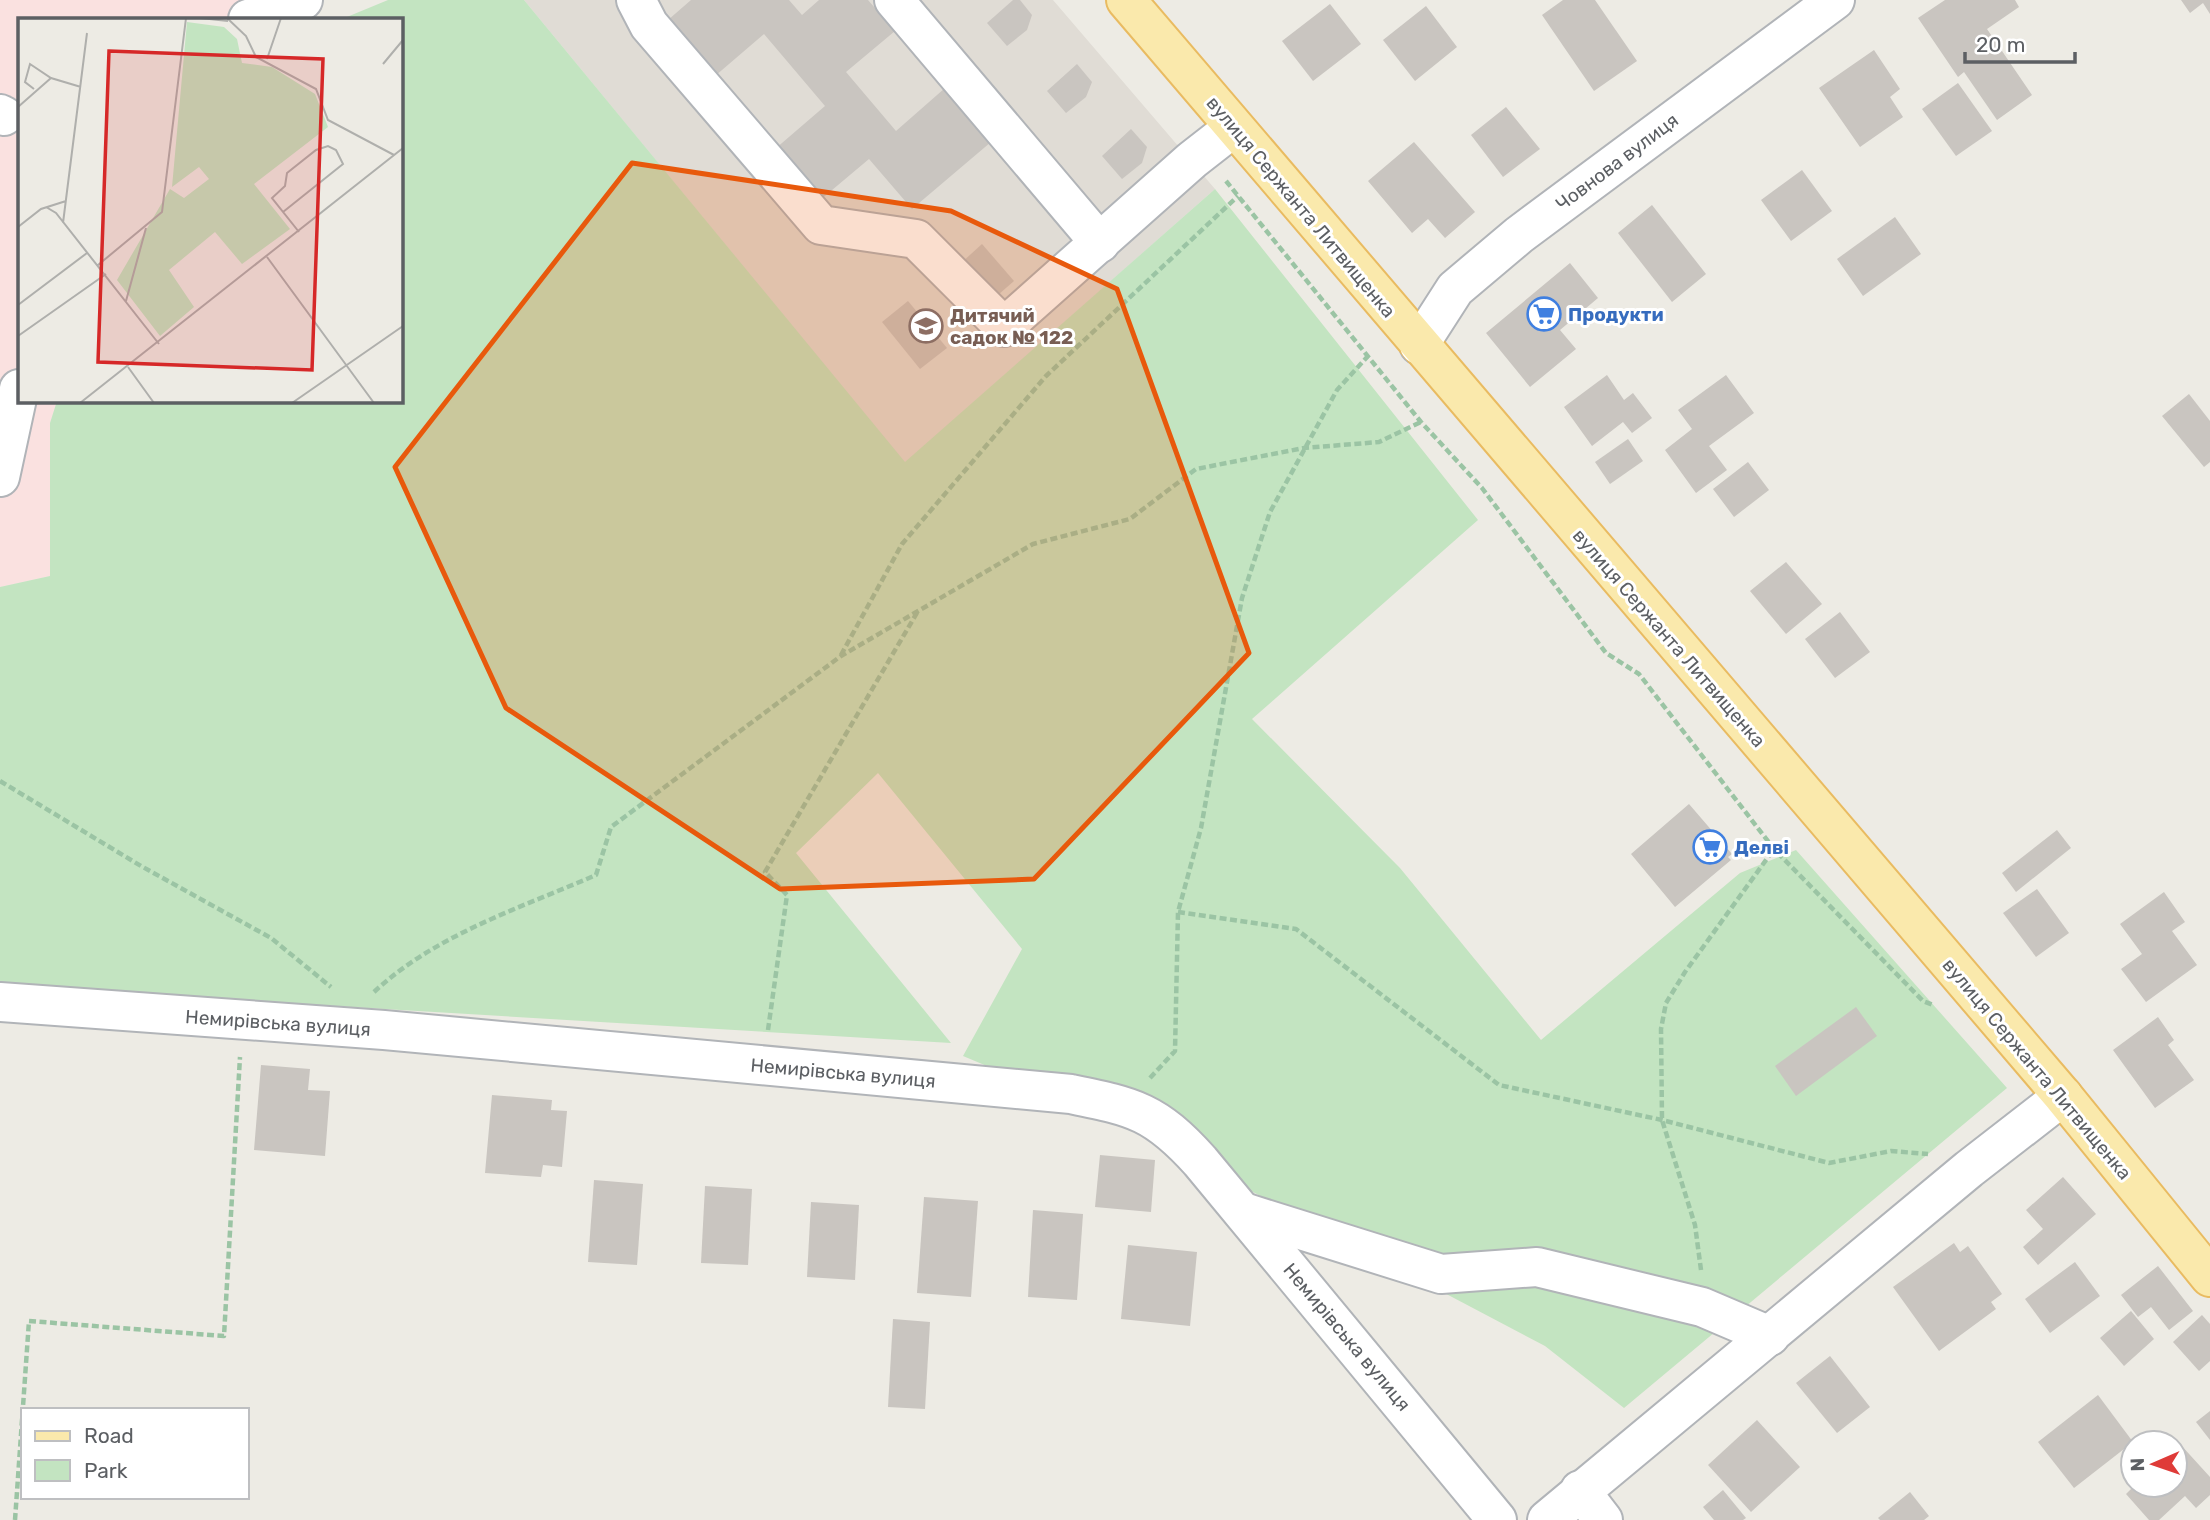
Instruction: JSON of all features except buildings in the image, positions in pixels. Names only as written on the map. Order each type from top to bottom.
[{"type":"main road","name":"вулиця Сержанта Литвищенка","points":[[1126,0],[2063,1096],[2210,1277]]},
{"type":"street","points":[[251,18],[303,0]]},
{"type":"street","points":[[636,0],[649,25],[821,225],[916,239],[1004,327],[1233,128]]},
{"type":"street","points":[[894,0],[1100,243]]},
{"type":"street","name":"Човнова вулиця","points":[[1419,345],[1455,289],[1519,235],[1835,0]]},
{"type":"street","points":[[0,477],[12,390]]},
{"type":"street","name":"Немирівська вулиця","points":[[0,1002],[384,1030],[763,1065],[1071,1094],[1126,1106],[1151,1115],[1173,1131],[1244,1212],[1497,1520]]},
{"type":"street","points":[[1547,1520],[1969,1169],[2063,1096]]},
{"type":"street","points":[[1244,1212],[1441,1274],[1537,1267],[1702,1307],[1770,1336]]},
{"type":"street","points":[[1580,1490],[1603,1520]]},
{"type":"path","points":[[1203,153],[1421,422],[1482,488],[1606,653],[1640,674],[1774,849],[1923,1001],[1946,1010]]},
{"type":"path","points":[[841,656],[902,544],[1018,407],[1046,376],[1238,196]]},
{"type":"path","points":[[1126,1106],[1175,1051],[1178,912],[1201,828],[1241,597],[1270,512],[1304,447],[1337,390],[1368,356]]},
{"type":"path","points":[[384,1030],[357,1008],[401,967],[457,936],[596,875],[611,827],[841,656],[919,610],[1032,544],[1130,519],[1196,469],[1304,447],[1379,442],[1421,422]]},
{"type":"path","points":[[763,1065],[787,895],[765,873],[919,610]]},
{"type":"path","points":[[0,781],[141,866],[271,938],[335,991]]},
{"type":"path","points":[[1702,1307],[1701,1257],[1695,1225],[1662,1121],[1661,1029],[1666,1003],[1774,849]]},
{"type":"path","points":[[1178,912],[1296,929],[1499,1085],[1662,1121],[1829,1163],[1891,1151],[1930,1154],[1969,1169]]},
{"type":"path","points":[[23,1408],[29,1321],[224,1336],[242,1021]]},
{"type":"path","points":[[15,1520],[21,1435]]},
{"type":"highlighted area","points":[[632,163],[951,211],[1117,289],[1249,653],[1034,879],[780,889],[506,708],[395,467]]},
{"type":"shaded area","points":[[0,0],[283,0],[272,18],[18,18],[18,402],[57,402],[50,423],[50,576],[0,587]]},
{"type":"shaded area","name":"Дитячий садок № 122","points":[[524,0],[1053,0],[1215,189],[905,463]]},
{"type":"green space","points":[[388,0],[524,0],[905,462],[1215,189],[1478,520],[1252,719],[1400,868],[1541,1040],[1740,873],[1796,850],[2007,1088],[1624,1408],[1545,1346],[1120,1122],[963,1056],[1022,949],[878,773],[796,853],[951,1043],[0,986],[0,587],[50,576],[50,423],[57,402],[402,402],[402,18],[344,18]]},
{"type":"place","name":"Продукти","points":[[1544,314]]},
{"type":"place","name":"Дитячий садок № 122","points":[[926,326]]},
{"type":"place","name":"Делві","points":[[1710,847]]}]
